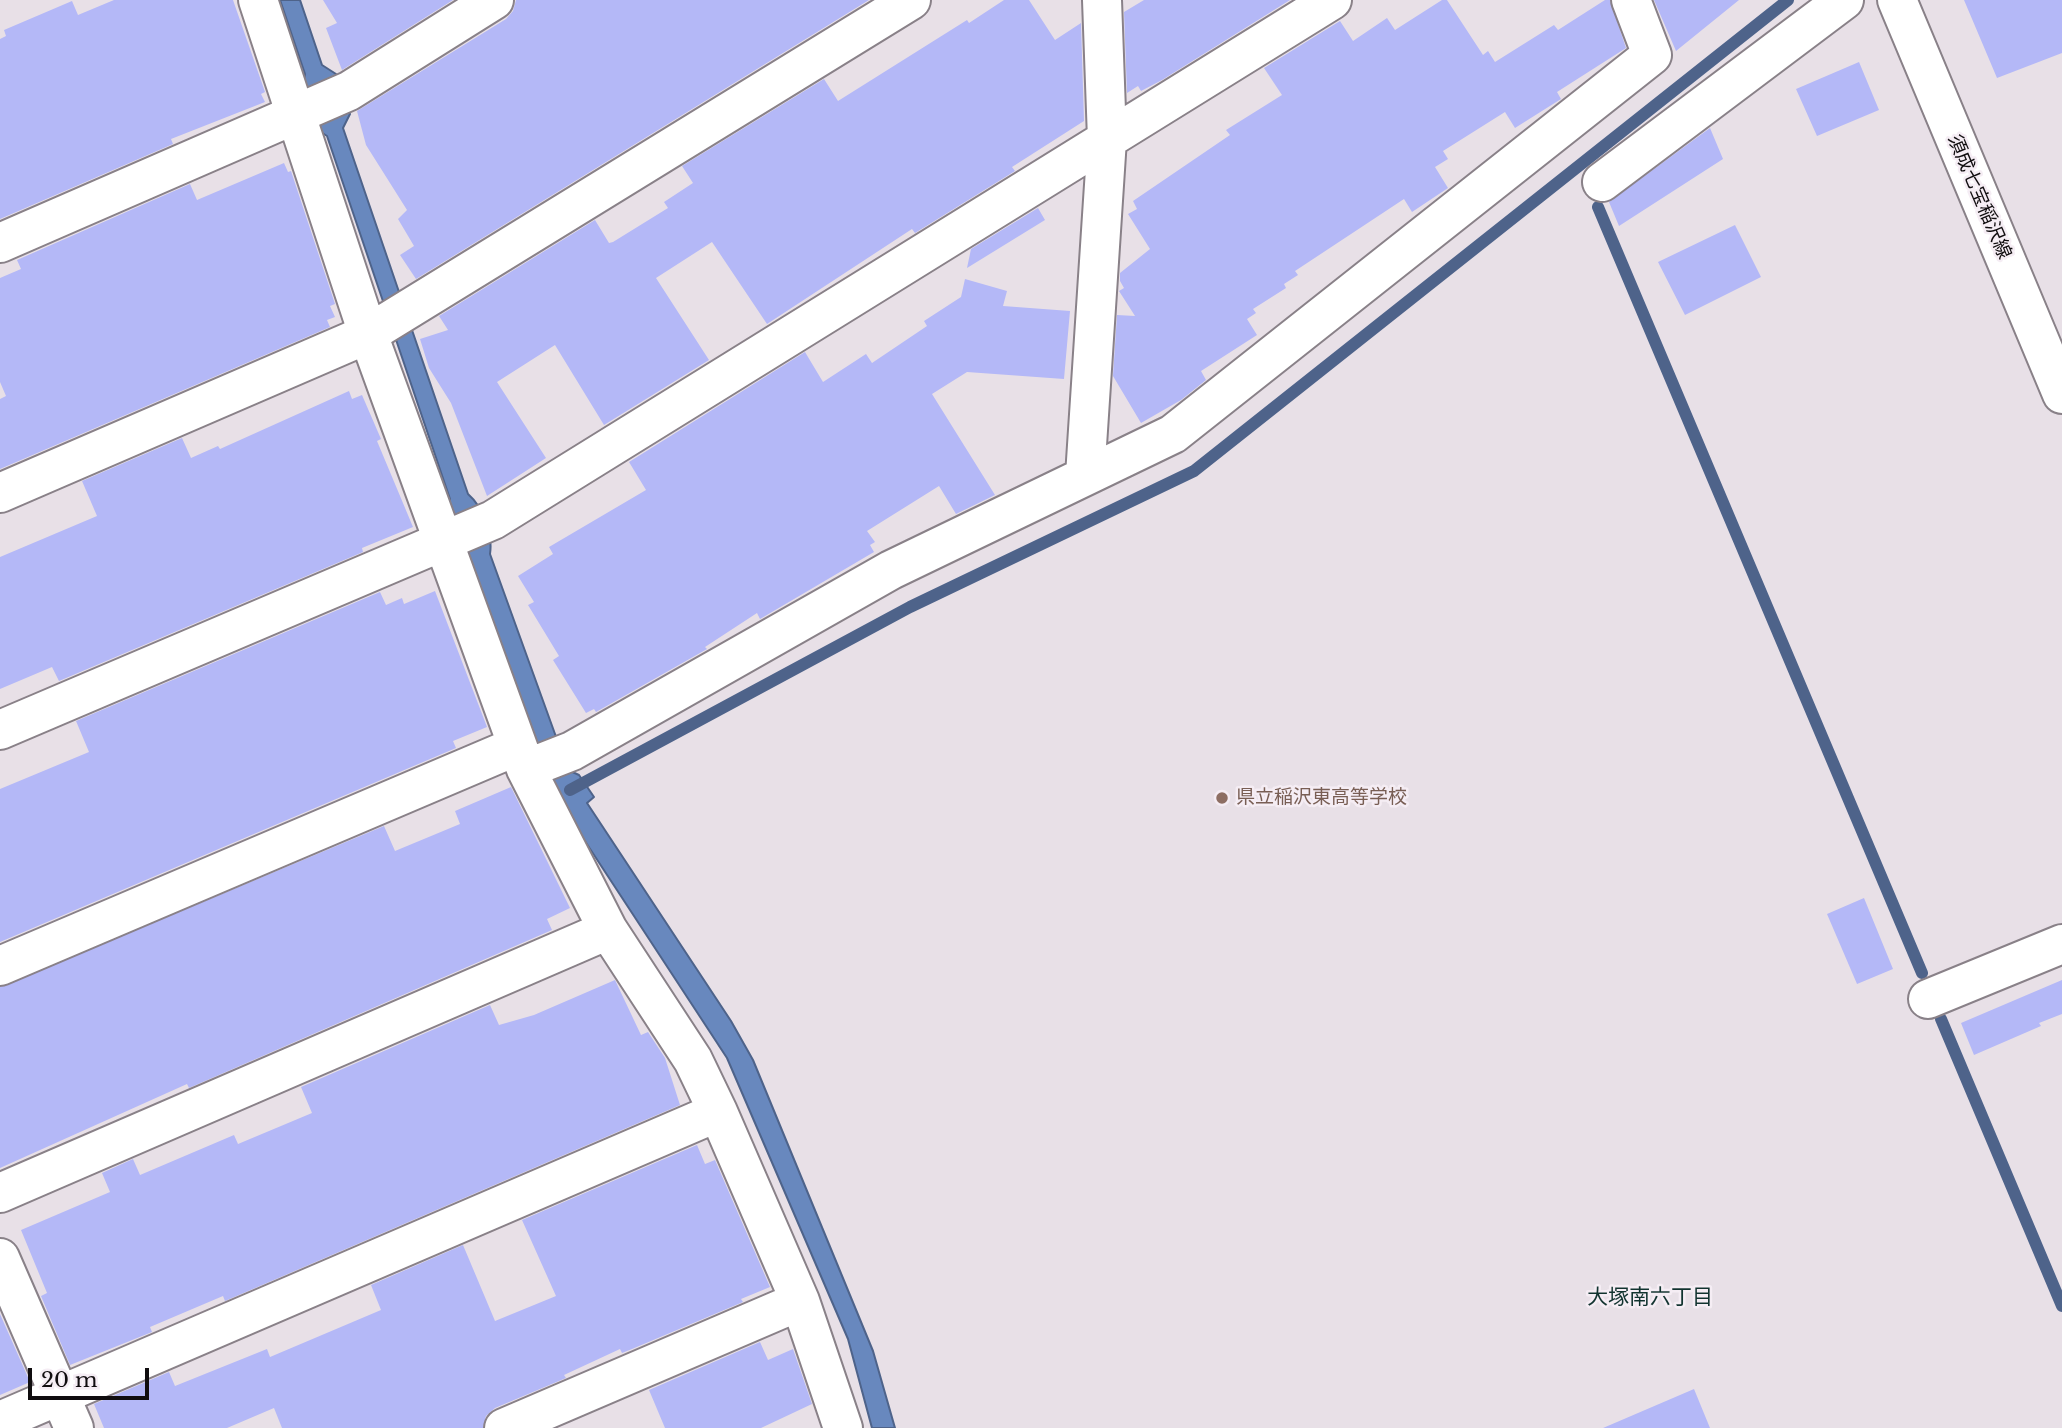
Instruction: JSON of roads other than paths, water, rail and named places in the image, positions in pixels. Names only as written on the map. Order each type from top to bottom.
[{"type":"street","points":[[258,0],[302,112],[446,540],[608,930],[692,1060],[718,1112],[800,1301],[843,1428]]},
{"type":"street","points":[[0,243],[349,91],[494,0]]},
{"type":"street","points":[[0,493],[375,329],[911,0]]},
{"type":"street","points":[[1085,476],[1107,139],[1102,0]]},
{"type":"street","points":[[0,730],[493,520],[1332,0]]},
{"type":"street","points":[[0,966],[536,758],[891,570],[1173,433],[1651,55],[1631,0]]},
{"type":"street","points":[[1602,182],[1844,0]]},
{"type":"street","name":"須成七宝稲沢線","points":[[1897,0],[2062,394]]},
{"type":"street","points":[[0,1193],[608,930]]},
{"type":"street","points":[[1928,999],[2062,944]]},
{"type":"street","points":[[0,1421],[67,1412],[718,1112]]},
{"type":"street","points":[[0,1258],[67,1412]]},
{"type":"street","points":[[504,1428],[800,1301]]},
{"type":"water","points":[[280,0],[300,0],[322,65],[336,74],[350,114],[343,128],[468,494],[486,521],[490,554],[568,770],[579,775],[594,797],[587,803],[731,1021],[753,1060],[873,1351],[895,1428],[872,1428],[848,1339],[727,1058],[558,800],[446,515],[450,499],[327,136],[316,129],[302,92],[305,74]]},
{"type":"waterway","points":[[570,790],[910,607],[1194,471],[1788,0]]},
{"type":"waterway","points":[[1598,207],[1922,973]]},
{"type":"waterway","points":[[1941,1019],[2062,1306]]},
{"type":"place","name":"県立稲沢東高等学校","points":[[1222,798]]},
{"type":"district","name":"大塚南六丁目","points":[[1650,1298]]}]
